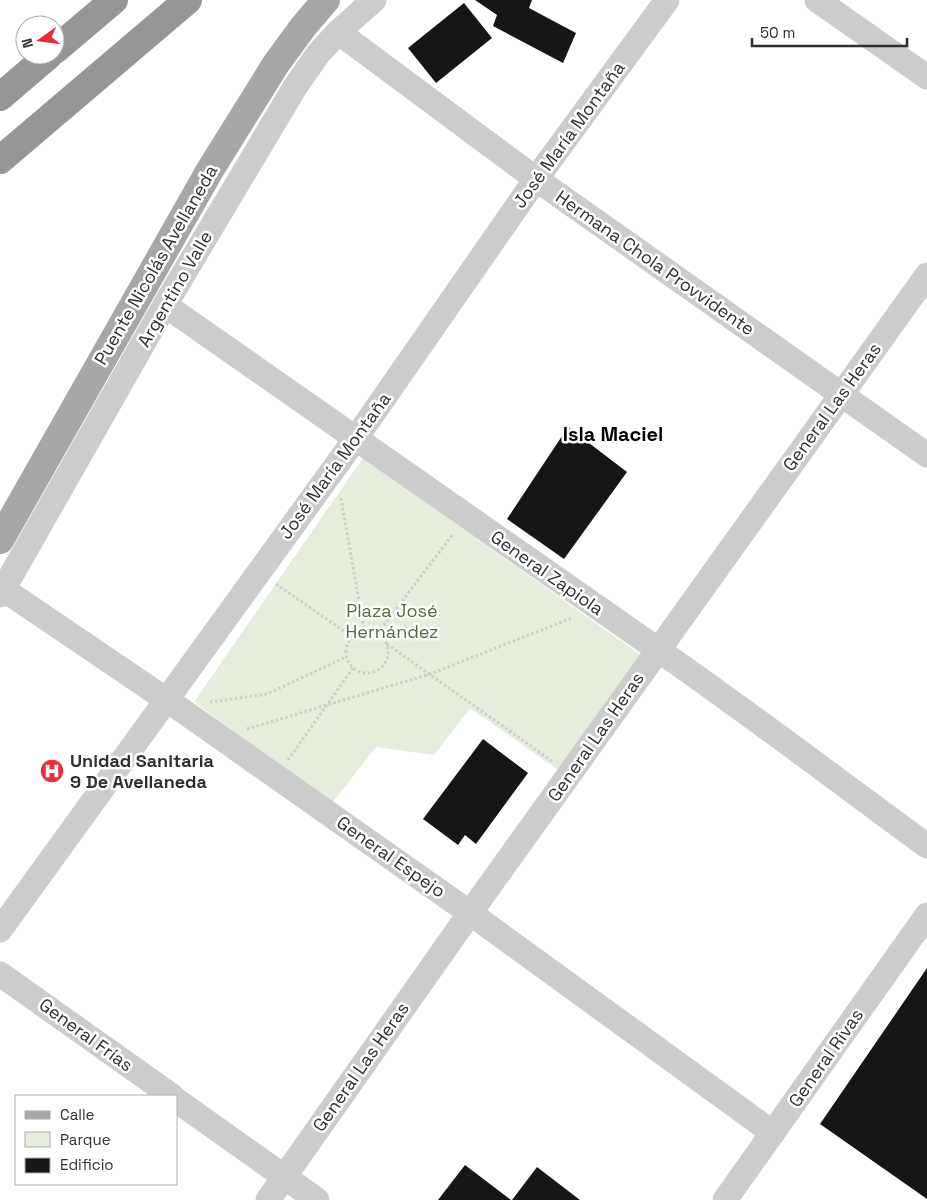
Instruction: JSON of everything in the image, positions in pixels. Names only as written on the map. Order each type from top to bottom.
[{"type":"highway","points":[[65,42],[114,0]]},
{"type":"highway","points":[[0,160],[188,0]]},
{"type":"highway","points":[[0,96],[37,65]]},
{"type":"main road","name":"Puente Nicolás Avellaneda","points":[[0,540],[220,154],[280,59],[326,0]]},
{"type":"street","name":"Argentino Valle","points":[[2,592],[165,305],[296,87],[318,54],[338,32],[374,0]]},
{"type":"street","name":"José María Montaña","points":[[0,930],[175,706],[259,572],[356,438],[536,179],[667,0]]},
{"type":"street","points":[[817,0],[927,77]]},
{"type":"street","name":"Hermana Chola Provvidente","points":[[338,32],[536,179],[927,455]]},
{"type":"street","name":"General Las Heras","points":[[268,1200],[470,913],[927,276]]},
{"type":"street","name":"General Zapiola","points":[[165,305],[658,650],[927,846]]},
{"type":"street","name":"General Espejo","points":[[2,592],[220,737],[470,913],[773,1133]]},
{"type":"street","name":"General Rivas","points":[[725,1200],[927,915]]},
{"type":"street","name":"General Frías","points":[[0,974],[171,1095]]},
{"type":"street","points":[[178,1101],[317,1200]]},
{"type":"path","points":[[336,466],[364,630]]},
{"type":"path","points":[[378,633],[466,516]]},
{"type":"path","points":[[259,572],[351,636]]},
{"type":"path","points":[[220,737],[430,674],[596,608]]},
{"type":"path","points":[[387,644],[387,658],[379,669],[366,673],[353,668],[346,657],[345,650],[351,636],[364,630],[378,633],[387,644],[570,774]]},
{"type":"path","points":[[175,706],[202,704],[267,694],[346,657]]},
{"type":"path","points":[[276,777],[353,668]]},
{"type":"green space","name":"Plaza José Hernández","points":[[363,458],[652,663],[564,774],[470,708],[434,755],[376,747],[332,803],[194,702]]},
{"type":"building","points":[[475,0],[532,0],[529,8],[576,33],[563,63],[493,26],[497,15]]},
{"type":"building","points":[[464,3],[492,38],[436,83],[408,48]]},
{"type":"building","points":[[568,427],[627,472],[564,559],[507,519]]},
{"type":"building","points":[[483,739],[528,773],[476,844],[465,835],[458,845],[423,819]]},
{"type":"building","points":[[927,968],[927,1199],[820,1124]]},
{"type":"building","points":[[465,1165],[511,1200],[438,1200]]},
{"type":"building","points":[[537,1167],[580,1200],[512,1200]]},
{"type":"place","name":"Unidad Sanitaria 9 De Avellaneda","points":[[52,771]]},
{"type":"district","name":"Isla Maciel","points":[[613,434]]}]
